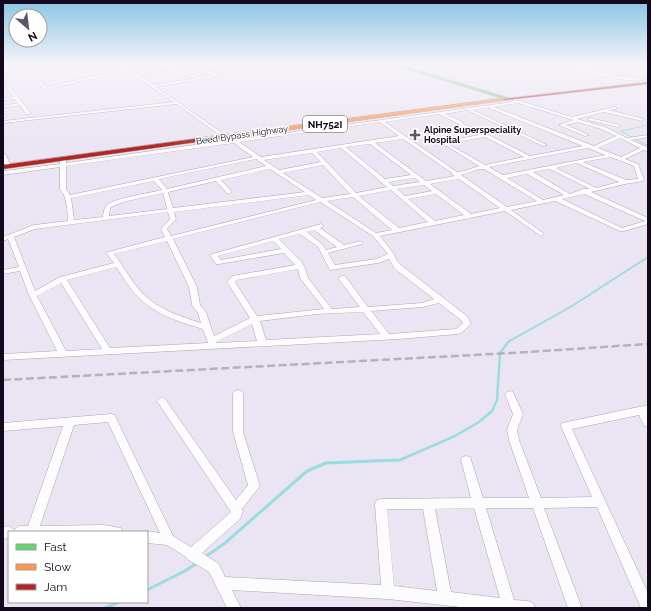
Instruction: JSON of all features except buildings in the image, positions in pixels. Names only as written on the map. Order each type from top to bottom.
[{"type":"main road","points":[[483,92],[511,100]]},
{"type":"main road","name":"Beed Bypass Highway","points":[[4,165],[377,118],[572,92]]},
{"type":"main road","name":"Beed Bypass Highway","points":[[4,165],[63,161],[229,137]]},
{"type":"street","points":[[10,92],[28,113]]},
{"type":"street","points":[[3,357],[108,352],[213,343],[262,343],[458,331],[468,324],[465,318],[398,267],[393,261],[392,255],[375,236],[160,92]]},
{"type":"street","points":[[3,99],[16,98]]},
{"type":"street","points":[[377,118],[491,107],[511,100],[603,128],[647,149]]},
{"type":"street","points":[[3,122],[176,103]]},
{"type":"street","points":[[3,107],[21,104]]},
{"type":"street","points":[[375,236],[398,230],[556,199],[625,182],[642,180],[636,165],[491,107]]},
{"type":"street","points":[[570,119],[614,108]]},
{"type":"street","points":[[468,109],[545,145]]},
{"type":"street","points":[[604,110],[642,120]]},
{"type":"street","points":[[439,113],[461,122],[461,125],[529,158]]},
{"type":"street","points":[[580,116],[618,126]]},
{"type":"street","points":[[377,118],[541,234]]},
{"type":"street","points":[[577,121],[561,125],[588,135]]},
{"type":"street","points":[[484,135],[447,143],[447,145],[541,202]]},
{"type":"street","points":[[207,327],[169,316],[150,304],[134,288],[119,264],[110,253],[322,200],[426,183],[457,176],[484,167],[592,147],[620,136]]},
{"type":"street","points":[[628,139],[648,136]]},
{"type":"street","points":[[68,197],[155,178],[259,158],[313,152],[404,137]]},
{"type":"street","points":[[371,142],[469,216]]},
{"type":"street","points":[[343,147],[433,223]]},
{"type":"street","points":[[621,159],[647,149]]},
{"type":"street","points":[[313,152],[355,195],[398,230]]},
{"type":"street","points":[[3,155],[4,165]]},
{"type":"street","points":[[502,177],[612,155]]},
{"type":"street","points":[[3,172],[63,161],[63,188],[68,197],[71,223]]},
{"type":"street","points":[[578,162],[625,182]]},
{"type":"street","points":[[278,172],[325,163]]},
{"type":"street","points":[[106,219],[106,212],[109,206],[121,201],[271,167]]},
{"type":"street","points":[[551,167],[594,189]]},
{"type":"street","points":[[528,172],[568,195]]},
{"type":"street","points":[[384,181],[417,176]]},
{"type":"street","points":[[155,178],[165,190],[173,219],[164,229],[193,287],[196,305],[202,312],[213,343]]},
{"type":"street","points":[[217,179],[229,192]]},
{"type":"street","points":[[403,198],[438,192]]},
{"type":"street","points":[[583,192],[648,221]]},
{"type":"street","points":[[62,354],[7,238],[34,227],[311,193]]},
{"type":"street","points":[[556,199],[622,230],[648,221]]},
{"type":"street","points":[[287,250],[219,262],[214,255],[318,226],[343,248]]},
{"type":"street","points":[[301,231],[321,246],[334,268],[378,262],[392,255]]},
{"type":"street","points":[[274,238],[287,250],[300,266],[304,278],[330,311]]},
{"type":"street","points":[[325,252],[360,243]]},
{"type":"street","points":[[33,295],[63,279],[119,264]]},
{"type":"street","points":[[262,343],[255,318],[231,282],[232,280],[300,266]]},
{"type":"street","points":[[3,272],[22,268]]},
{"type":"street","points":[[342,278],[386,336]]},
{"type":"street","points":[[63,279],[108,352]]},
{"type":"street","points":[[213,343],[255,318],[423,305],[440,300]]},
{"type":"street","points":[[236,508],[254,486],[238,432],[238,393]]},
{"type":"street","points":[[510,394],[518,414],[512,430],[513,435],[536,503],[575,608]]},
{"type":"street","points":[[162,400],[236,508],[237,512],[236,515],[192,556]]},
{"type":"street","points":[[648,423],[645,409],[566,426],[648,608]]},
{"type":"street","points":[[3,427],[111,418],[169,540]]},
{"type":"street","points":[[32,531],[70,422]]},
{"type":"street","points":[[466,460],[509,606]]},
{"type":"street","points":[[388,592],[381,504],[600,502]]},
{"type":"street","points":[[428,504],[445,599]]},
{"type":"street","points":[[68,531],[110,531]]},
{"type":"street","points":[[148,537],[169,540],[192,556],[214,568],[234,608]]},
{"type":"street","points":[[222,583],[388,592],[528,608]]},
{"type":"waterway","points":[[648,125],[621,131],[648,146]]},
{"type":"waterway","points":[[508,342],[572,306],[648,257]]},
{"type":"waterway","points":[[382,461],[400,460],[455,436],[479,422],[492,411],[497,400],[500,353],[508,342]]},
{"type":"waterway","points":[[382,461],[398,460]]},
{"type":"waterway","points":[[373,461],[382,461]]},
{"type":"waterway","points":[[205,557],[225,543],[307,471],[326,463],[382,461]]},
{"type":"waterway","points":[[148,590],[185,571],[197,563]]},
{"type":"waterway","points":[[105,608],[117,603]]},
{"type":"railway","points":[[3,380],[511,353],[648,344]]},
{"type":"traffic: fast","points":[[485,92],[510,99]]},
{"type":"traffic: slow","points":[[238,135],[505,99]]},
{"type":"traffic: jam","points":[[505,99],[572,92]]},
{"type":"traffic: jam","points":[[3,167],[238,135]]},
{"type":"place","name":"Alpine Superspeciality Hospital","points":[[415,135]]}]
